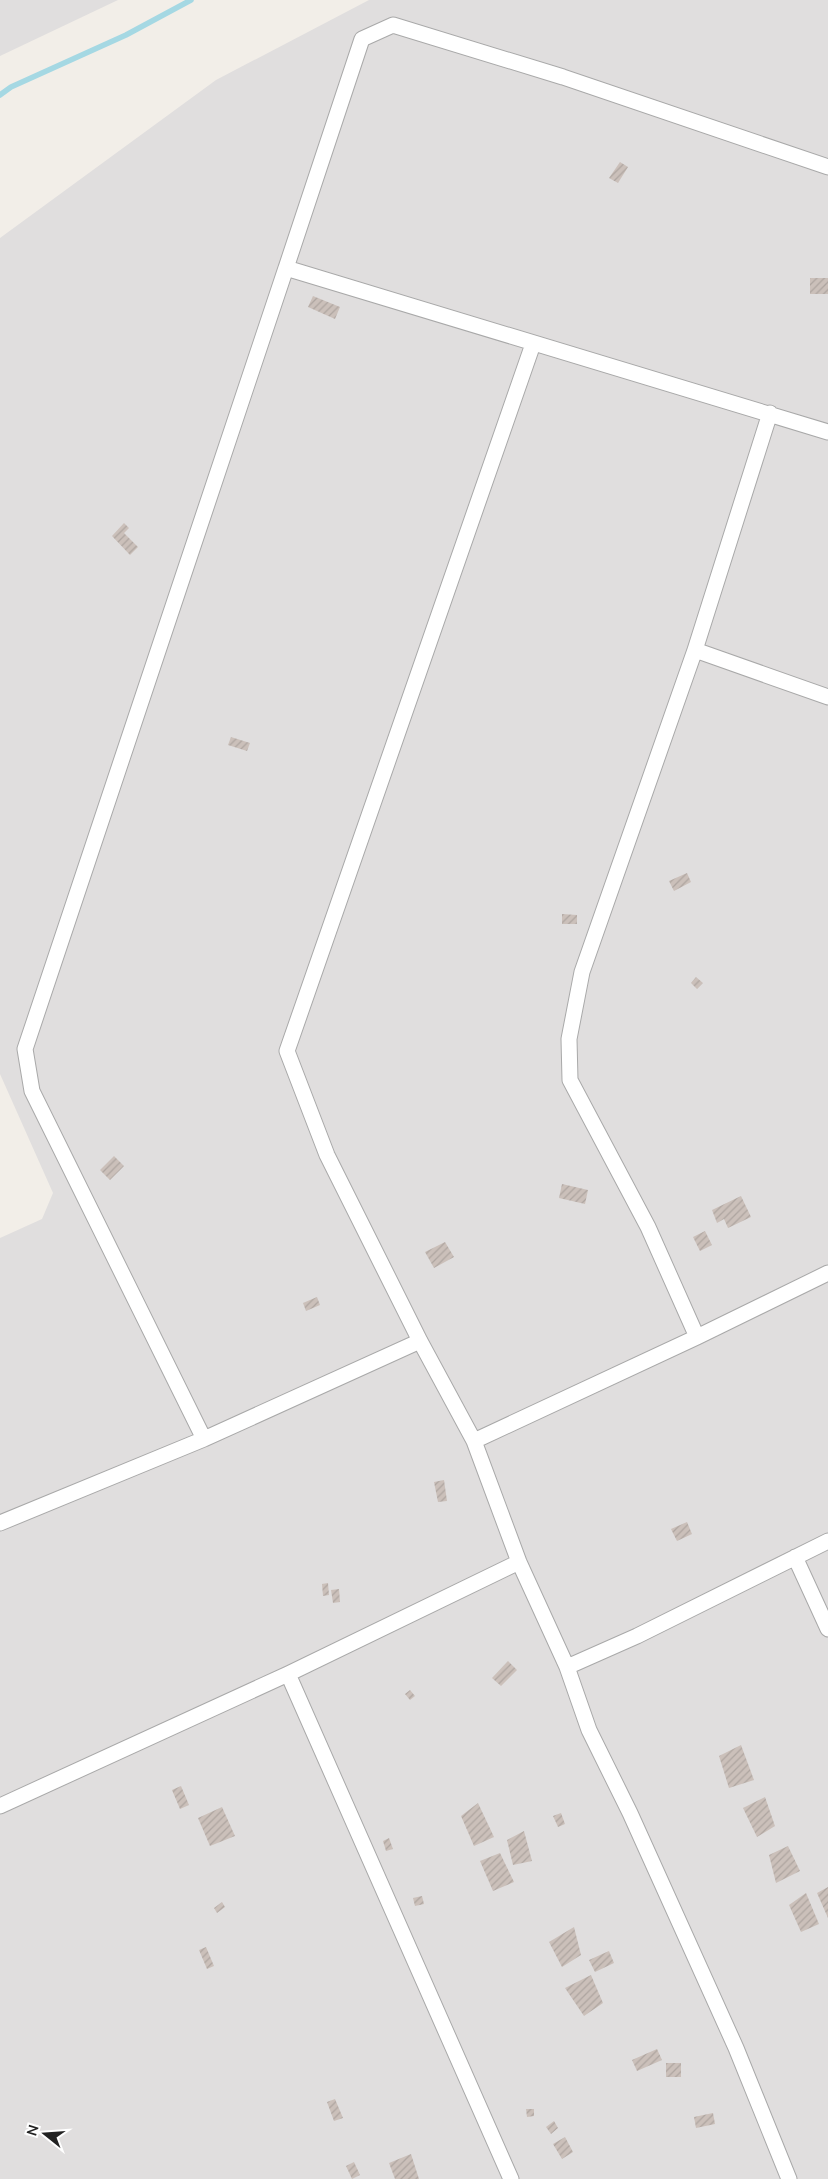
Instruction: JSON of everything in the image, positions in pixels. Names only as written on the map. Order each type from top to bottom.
[{"type":"street","points":[[204,1438],[32,1091],[25,1049],[362,39],[393,25],[563,77],[828,167]]},
{"type":"street","points":[[286,268],[828,432]]},
{"type":"street","points":[[534,344],[287,1051],[327,1155],[420,1341],[474,1441],[518,1562],[567,1667],[589,1730],[630,1813],[732,2039],[789,2179]]},
{"type":"street","points":[[698,1337],[648,1227],[570,1080],[569,1039],[582,972],[694,650],[770,413]]},
{"type":"street","points":[[694,650],[828,697]]},
{"type":"street","points":[[474,1441],[698,1337],[828,1273]]},
{"type":"street","points":[[0,1523],[204,1438],[420,1341]]},
{"type":"street","points":[[567,1667],[637,1636],[828,1541]]},
{"type":"street","points":[[796,1557],[828,1629]]},
{"type":"street","points":[[0,1806],[288,1674],[518,1562]]},
{"type":"street","points":[[288,1674],[511,2179]]},
{"type":"shaded area","points":[[0,0],[118,0],[0,56]]},
{"type":"shaded area","points":[[369,0],[828,0],[828,2179],[0,2179],[0,1238],[42,1219],[53,1193],[0,1074],[0,238],[216,80]]},
{"type":"building","points":[[620,162],[628,167],[618,183],[609,178]]},
{"type":"building","points":[[810,278],[828,278],[828,294],[810,294]]},
{"type":"building","points":[[313,296],[340,307],[335,319],[308,307]]},
{"type":"building","points":[[124,523],[129,528],[124,533],[138,547],[130,555],[112,536]]},
{"type":"building","points":[[231,737],[250,743],[247,751],[228,745]]},
{"type":"building","points":[[687,873],[691,882],[674,891],[669,881]]},
{"type":"building","points":[[562,914],[577,915],[577,924],[562,924]]},
{"type":"building","points":[[696,977],[703,983],[697,989],[691,983]]},
{"type":"building","points":[[114,1156],[124,1166],[110,1180],[100,1170]]},
{"type":"building","points":[[562,1184],[588,1190],[585,1204],[559,1198]]},
{"type":"building","points":[[741,1196],[751,1217],[728,1228],[724,1219],[717,1223],[712,1210]]},
{"type":"building","points":[[705,1231],[712,1245],[700,1251],[693,1237]]},
{"type":"building","points":[[445,1242],[454,1257],[434,1268],[425,1252]]},
{"type":"building","points":[[317,1297],[320,1305],[306,1311],[303,1303]]},
{"type":"building","points":[[444,1480],[447,1501],[438,1502],[434,1482]]},
{"type":"building","points":[[687,1522],[692,1534],[677,1541],[671,1529]]},
{"type":"building","points":[[328,1583],[329,1595],[323,1596],[322,1584]]},
{"type":"building","points":[[339,1589],[340,1602],[333,1603],[331,1590]]},
{"type":"building","points":[[508,1661],[517,1670],[501,1686],[492,1678]]},
{"type":"building","points":[[410,1690],[415,1696],[410,1700],[405,1694]]},
{"type":"building","points":[[741,1745],[754,1780],[729,1788],[719,1756]]},
{"type":"building","points":[[181,1786],[189,1805],[180,1809],[172,1790]]},
{"type":"building","points":[[765,1797],[775,1826],[757,1837],[743,1808]]},
{"type":"building","points":[[478,1803],[494,1837],[474,1846],[461,1816]]},
{"type":"building","points":[[222,1807],[235,1836],[210,1846],[198,1818]]},
{"type":"building","points":[[561,1813],[565,1824],[558,1827],[553,1816]]},
{"type":"building","points":[[524,1831],[532,1861],[513,1865],[507,1840]]},
{"type":"building","points":[[389,1838],[393,1849],[386,1851],[383,1841]]},
{"type":"building","points":[[788,1846],[800,1871],[776,1883],[769,1855]]},
{"type":"building","points":[[500,1853],[514,1882],[493,1891],[480,1861]]},
{"type":"building","points":[[828,1887],[828,1918],[817,1893]]},
{"type":"building","points":[[806,1893],[819,1924],[801,1932],[789,1905]]},
{"type":"building","points":[[422,1896],[424,1904],[415,1906],[413,1898]]},
{"type":"building","points":[[222,1902],[225,1907],[217,1913],[214,1908]]},
{"type":"building","points":[[574,1927],[581,1955],[562,1967],[549,1942]]},
{"type":"building","points":[[206,1947],[214,1966],[207,1969],[199,1950]]},
{"type":"building","points":[[609,1951],[614,1963],[595,1972],[589,1960]]},
{"type":"building","points":[[591,1975],[603,2003],[584,2016],[565,1988]]},
{"type":"building","points":[[657,2049],[662,2060],[637,2071],[632,2060]]},
{"type":"building","points":[[666,2063],[681,2063],[681,2077],[666,2077]]},
{"type":"building","points":[[335,2099],[343,2118],[334,2121],[327,2102]]},
{"type":"building","points":[[526,2109],[534,2109],[534,2116],[527,2117]]},
{"type":"building","points":[[713,2113],[715,2124],[696,2128],[694,2117]]},
{"type":"building","points":[[554,2121],[558,2128],[551,2134],[546,2127]]},
{"type":"building","points":[[565,2137],[573,2152],[562,2159],[553,2144]]},
{"type":"building","points":[[411,2154],[419,2179],[395,2179],[389,2163]]},
{"type":"building","points":[[354,2162],[360,2175],[352,2179],[346,2166]]},
{"type":"waterway","points":[[0,95],[11,87],[126,35],[191,0]]}]
